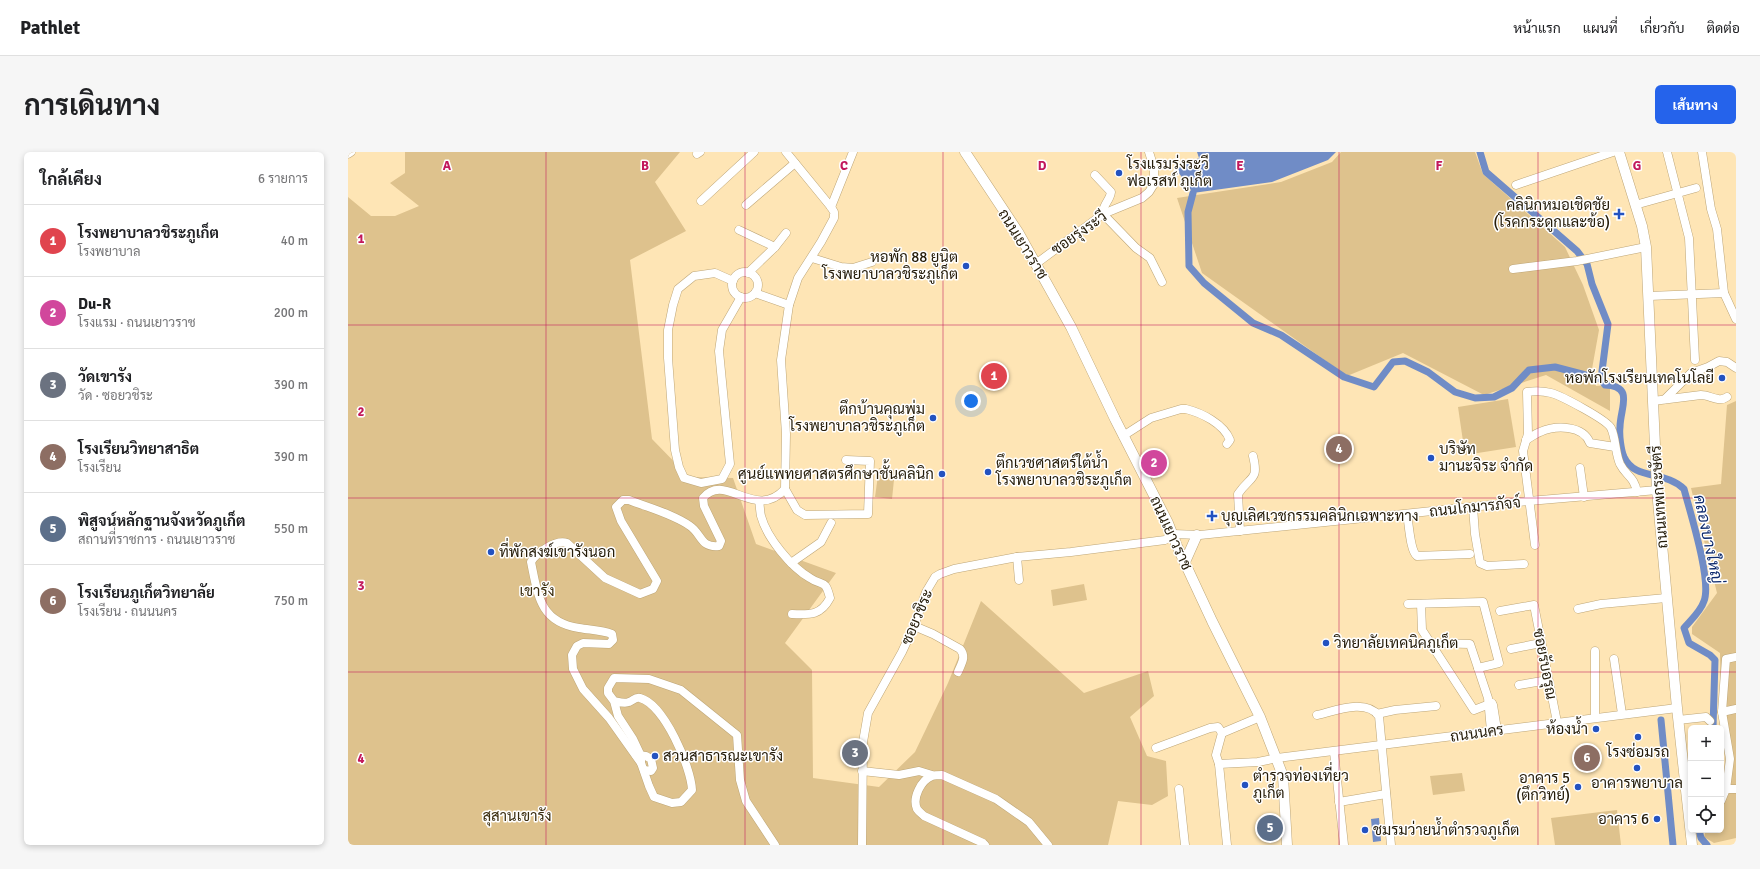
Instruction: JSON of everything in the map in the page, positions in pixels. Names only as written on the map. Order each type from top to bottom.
[{"type":"main road","name":"ถนนเยาวราช","points":[[965,152],[1037,263],[1071,327],[1123,436],[1173,534],[1260,717],[1277,758],[1284,786],[1287,845]]},
{"type":"main road","name":"ถนนเทพกระษัตรี","points":[[1619,152],[1636,205],[1646,247],[1657,490],[1666,598],[1688,806]]},
{"type":"main road","points":[[1185,562],[1197,535]]},
{"type":"main road","name":"ถนนเทพกระษัตรี","points":[[1691,833],[1692,845]]},
{"type":"street","points":[[701,201],[754,152]]},
{"type":"street","points":[[786,152],[796,162],[834,212],[834,218],[812,258],[798,278],[789,305],[781,360],[786,434],[785,489],[798,510],[805,515],[868,514],[870,461],[846,460]]},
{"type":"street","points":[[831,207],[853,152]]},
{"type":"street","points":[[1516,185],[1613,152]]},
{"type":"street","points":[[1667,152],[1688,228],[1695,360]]},
{"type":"street","points":[[1702,152],[1711,209],[1718,229],[1724,293],[1736,319]]},
{"type":"street","name":"ซอยรุ่งระวี","points":[[1037,263],[1103,214],[1142,198],[1149,192],[1154,184],[1154,168],[1148,153]]},
{"type":"street","points":[[746,205],[796,162]]},
{"type":"street","points":[[1095,175],[1111,192],[1111,196],[1103,207],[1103,214],[1136,248],[1150,258],[1162,282]]},
{"type":"street","points":[[1636,205],[1696,188]]},
{"type":"street","points":[[739,230],[775,247]]},
{"type":"street","points":[[748,273],[775,247],[786,233]]},
{"type":"street","points":[[1514,269],[1581,260],[1646,247]]},
{"type":"street","points":[[812,258],[841,267],[853,268],[872,262]]},
{"type":"street","points":[[733,281],[715,273],[694,276],[678,289],[673,305],[668,330],[669,373],[675,450],[679,467],[684,478],[701,482],[722,479],[730,464],[719,351],[722,330],[741,297]]},
{"type":"street","points":[[741,273],[748,273],[755,277],[758,285],[755,293],[748,298],[741,297],[734,292],[732,288],[733,281],[737,275],[741,273]]},
{"type":"street","points":[[755,293],[789,305]]},
{"type":"street","points":[[1649,296],[1724,293]]},
{"type":"street","points":[[1665,399],[1691,373],[1719,361],[1727,362],[1736,368]]},
{"type":"street","points":[[1535,545],[1523,451],[1526,440],[1526,394],[1540,391],[1559,396],[1607,422],[1613,432],[1615,447],[1621,465],[1633,478],[1637,492]]},
{"type":"street","points":[[1653,402],[1665,399],[1701,396],[1708,396],[1719,400],[1727,397]]},
{"type":"street","points":[[1123,436],[1138,425],[1152,418],[1181,408],[1214,422],[1228,434],[1230,440],[1227,444]]},
{"type":"street","points":[[1526,440],[1545,430],[1559,428],[1575,429],[1581,431],[1588,437],[1590,443],[1615,447]]},
{"type":"street","points":[[1240,531],[1238,494],[1255,475],[1256,469],[1253,456]]},
{"type":"street","points":[[1580,468],[1584,497]]},
{"type":"street","points":[[640,761],[609,718],[583,689],[573,669],[572,655],[577,646],[583,643],[609,644],[613,640],[612,634],[606,631],[565,625],[554,620],[542,605],[531,562],[534,556],[556,542],[567,543],[605,578],[640,594],[653,589],[657,581],[621,521],[616,506],[623,500],[629,500],[691,526],[704,543],[711,547],[719,546],[721,541],[704,506],[703,498],[708,492],[717,489],[725,489],[748,499],[759,501],[769,500],[780,495],[785,489]]},
{"type":"street","name":"ถนนโกมารภัจจ์","points":[[1173,534],[1197,535],[1529,501],[1657,490]]},
{"type":"street","points":[[759,501],[761,517],[772,540],[791,563],[811,579],[823,582],[828,588],[830,598],[825,608],[810,615],[792,614]]},
{"type":"street","points":[[1473,507],[1475,534],[1480,563],[1487,566],[1524,564]]},
{"type":"street","points":[[1407,514],[1413,548],[1417,556],[1470,554]]},
{"type":"street","points":[[791,563],[821,542],[831,522]]},
{"type":"street","name":"ซอยวชิระ","points":[[862,845],[863,742],[868,713],[902,652],[914,626],[926,592],[932,581],[940,574],[954,569],[1017,557],[1166,540],[1173,534]]},
{"type":"street","points":[[1017,557],[1019,580]]},
{"type":"street","points":[[1578,609],[1601,604],[1666,598]]},
{"type":"street","points":[[1408,604],[1483,602],[1499,663],[1478,668]]},
{"type":"street","points":[[1421,604],[1422,630],[1474,710],[1489,702]]},
{"type":"street","name":"ซอยรับอรุณ","points":[[1500,611],[1534,605],[1557,722]]},
{"type":"street","points":[[914,626],[933,634],[960,649],[964,653],[964,658],[958,672]]},
{"type":"street","points":[[1431,643],[1470,644],[1489,702],[1494,730]]},
{"type":"street","points":[[1511,649],[1541,643]]},
{"type":"street","points":[[1595,651],[1595,717]]},
{"type":"street","points":[[1723,797],[1726,789],[1730,759],[1721,718],[1726,659],[1736,657]]},
{"type":"street","points":[[1614,659],[1622,714]]},
{"type":"street","points":[[615,705],[629,702],[637,698],[642,699],[655,707],[668,722],[684,759],[692,784],[692,790],[681,802],[672,803],[654,797],[648,786],[633,739],[618,716],[615,705],[608,693],[608,688],[614,678],[648,679],[681,690],[737,735],[740,780],[746,801],[775,845]]},
{"type":"street","points":[[1518,685],[1548,680]]},
{"type":"street","points":[[1377,714],[1394,710],[1436,706]]},
{"type":"street","points":[[1318,715],[1359,707],[1372,709],[1377,714],[1380,724],[1391,845]]},
{"type":"street","name":"ถนนนคร","points":[[1219,764],[1258,762],[1277,758],[1334,752],[1494,730],[1677,708]]},
{"type":"street","points":[[1721,718],[1736,709]]},
{"type":"street","points":[[1222,733],[1260,717]]},
{"type":"street","points":[[1678,720],[1706,717],[1710,721]]},
{"type":"street","points":[[1156,748],[1210,728],[1218,727],[1222,733],[1216,755],[1219,764],[1227,845]]},
{"type":"street","points":[[1334,752],[1344,845]]},
{"type":"street","points":[[862,771],[899,774],[919,771],[932,776],[942,775],[996,799],[1029,822],[1048,845]]},
{"type":"street","points":[[932,776],[920,786],[916,802],[918,810],[924,816],[983,842],[984,845]]},
{"type":"street","points":[[1179,789],[1185,845]]},
{"type":"street","points":[[1726,789],[1736,789]]},
{"type":"street","points":[[1339,802],[1386,794]]},
{"type":"green space","name":"เขารัง","points":[[405,152],[680,152],[655,182],[686,231],[630,260],[652,439],[689,477],[733,478],[756,544],[836,573],[785,643],[812,670],[813,778],[879,787],[915,752],[948,683],[981,601],[1084,693],[1148,671],[1154,696],[1130,717],[1147,756],[1166,761],[1168,796],[1152,805],[1118,801],[1108,845],[348,845],[348,197],[371,216],[395,216],[419,206],[390,183],[405,173]]},
{"type":"green space","points":[[1341,152],[1475,152],[1483,174],[1565,247],[1583,285],[1599,330],[1592,369],[1596,386],[1610,385],[1610,411],[1546,375],[1484,395],[1403,353],[1347,376],[1202,273],[1177,198],[1281,182],[1332,162]]},
{"type":"green space","points":[[1508,399],[1516,447],[1465,455],[1458,407]]},
{"type":"green space","points":[[1736,401],[1736,838],[1714,843],[1704,837],[1705,833],[1724,833],[1724,772],[1727,762],[1724,725],[1722,725],[1721,715],[1720,653],[1692,634],[1692,627],[1717,593],[1691,488],[1721,484],[1727,405]]},
{"type":"green space","points":[[879,468],[895,470],[892,499],[875,497]]},
{"type":"green space","points":[[1084,584],[1087,600],[1053,606],[1051,590]]},
{"type":"green space","points":[[1462,773],[1465,791],[1433,795],[1430,776]]},
{"type":"green space","points":[[1617,810],[1621,845],[1555,845],[1551,818]]},
{"type":"water","points":[[1197,152],[1336,152],[1328,160],[1272,182],[1193,193],[1176,169],[1199,158]]},
{"type":"water","points":[[1379,818],[1381,841],[1373,842],[1371,819]]},
{"type":"waterway","name":"คลองบางใหญ่","points":[[1480,152],[1486,172],[1577,251],[1587,264],[1592,284],[1608,324],[1601,379],[1605,385],[1614,386],[1620,389],[1624,399],[1620,434],[1621,447],[1624,457],[1635,469],[1643,473],[1668,479],[1684,489],[1703,563],[1706,591],[1701,608],[1684,628],[1689,643],[1710,655],[1715,660],[1713,725]]},
{"type":"waterway","points":[[1193,193],[1188,212],[1189,266],[1204,283],[1253,323],[1281,335],[1344,377],[1374,387],[1393,362],[1405,361],[1428,372],[1455,392],[1475,398],[1494,397],[1512,388],[1529,370],[1555,367],[1601,379]]},
{"type":"waterway","points":[[1661,720],[1673,845]]},
{"type":"waterway","name":"คลองบางใหญ่","points":[[1700,833],[1701,838],[1707,845]]},
{"type":"place","name":"โรงแรมรุ่งระวี ฟอเรสท์ ภูเก็ต","points":[[1119,173]]},
{"type":"place","name":"คลินิกหมอเชิดชัย (โรคกระดูกและข้อ)","points":[[1619,214]]},
{"type":"place","name":"หอพัก 88 ยูนิต โรงพยาบาลวชิระภูเก็ต","points":[[966,266]]},
{"type":"place","name":"โรงพยาบาลวชิระภูเก็ต","points":[[994,376]]},
{"type":"place","name":"หอพักโรงเรียนเทคโนโลยี","points":[[1722,378]]},
{"type":"place","name":"ตึกบ้านคุณพุ่ม โรงพยาบาลวชิระภูเก็ต","points":[[933,418]]},
{"type":"place","name":"โรงเรียนวิทยาสาธิต","points":[[1339,449]]},
{"type":"place","name":"บริษัท มานะจิระ จำกัด","points":[[1431,458]]},
{"type":"place","name":"Du-R","points":[[1154,463]]},
{"type":"place","name":"ตึกเวชศาสตร์ใต้น้ำ โรงพยาบาลวชิระภูเก็ต","points":[[988,472]]},
{"type":"place","name":"ศูนย์แพทยศาสตรศึกษาชั้นคลินิก","points":[[942,474]]},
{"type":"place","name":"บุญเลิศเวชกรรมคลินิกเฉพาะทาง","points":[[1212,516]]},
{"type":"place","name":"ที่พักสงฆ์เขารังนอก","points":[[491,552]]},
{"type":"place","name":"วิทยาลัยเทคนิคภูเก็ต","points":[[1326,643]]},
{"type":"place","name":"ห้องน้ำ","points":[[1596,729]]},
{"type":"place","name":"โรงซ่อมรถ","points":[[1638,737]]},
{"type":"place","name":"วัดเขารัง","points":[[855,753]]},
{"type":"place","name":"สวนสาธารณะเขารัง","points":[[655,756]]},
{"type":"place","name":"โรงเรียนภูเก็ตวิทยาลัย","points":[[1587,758]]},
{"type":"place","name":"อาคารพยาบาล","points":[[1637,768]]},
{"type":"place","name":"ตำรวจท่องเที่ยว ภูเก็ต","points":[[1245,785]]},
{"type":"place","name":"อาคาร 5 (ตึกวิทย์)","points":[[1578,787]]},
{"type":"place","name":"อาคาร 6","points":[[1657,819]]},
{"type":"place","name":"พิสูจน์หลักฐานจังหวัดภูเก็ต","points":[[1270,828]]},
{"type":"place","name":"ชมรมว่ายน้ำตำรวจภูเก็ต","points":[[1365,830]]},
{"type":"park label","name":"สุสานเขารัง","points":[[517,816]]}]
